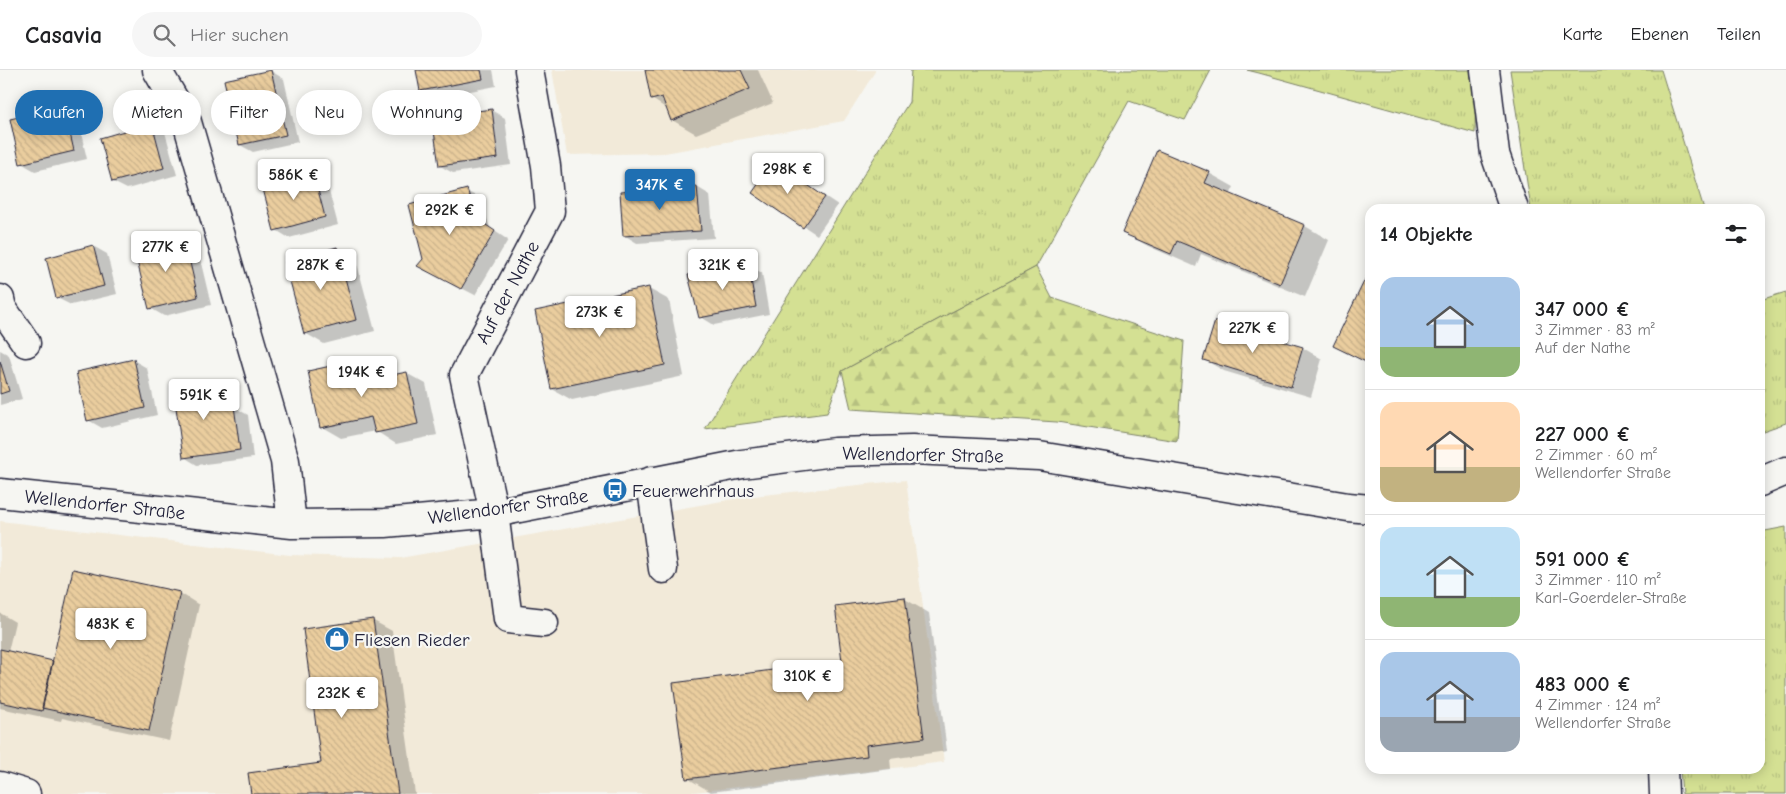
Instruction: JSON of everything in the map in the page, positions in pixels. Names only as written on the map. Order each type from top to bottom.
[{"type":"street","points":[[157,70],[187,122],[285,461],[292,524]]},
{"type":"street","name":"Auf der Nathe","points":[[529,70],[546,166],[550,211],[464,375],[494,512],[508,619],[544,623]]},
{"type":"street","points":[[1485,70],[1495,154],[1512,204]]},
{"type":"street","points":[[0,299],[2,308],[26,343]]},
{"type":"street","name":"Wellendorfer Straße","points":[[0,493],[292,524],[385,523],[494,512],[742,464],[834,452],[912,450],[1039,456],[1365,508]]},
{"type":"street","points":[[1765,480],[1786,471]]},
{"type":"street","points":[[650,481],[663,569]]},
{"type":"street","points":[[1663,774],[1664,794]]},
{"type":"street","points":[[0,786],[26,794]]},
{"type":"shaded area","points":[[552,70],[876,70],[844,121],[665,153],[567,155]]},
{"type":"shaded area","points":[[906,480],[944,762],[678,794],[0,794],[0,521],[290,555],[400,558],[745,497]]},
{"type":"green space","points":[[911,70],[1211,70],[1185,120],[1129,101],[1036,267],[842,371],[827,413],[705,429],[909,102]]},
{"type":"green space","points":[[1247,70],[1476,70],[1475,133],[1259,73]]},
{"type":"green space","points":[[1510,70],[1661,70],[1702,204],[1530,204]]},
{"type":"green space","points":[[1036,267],[1052,298],[1184,341],[1177,441],[1057,422],[851,409],[842,371]]},
{"type":"green space","points":[[1786,292],[1786,423],[1765,430],[1765,298]]},
{"type":"green space","points":[[1786,527],[1786,794],[1682,794],[1680,774],[1765,774],[1765,531]]},
{"type":"building","points":[[271,70],[276,90],[226,90],[224,80]]},
{"type":"building","points":[[416,70],[481,70],[483,79],[420,90]]},
{"type":"building","points":[[645,70],[741,70],[750,89],[671,121],[662,97],[651,100]]},
{"type":"building","points":[[492,109],[498,158],[439,166],[435,135],[481,135],[481,110]]},
{"type":"building","points":[[15,118],[15,135],[70,135],[74,151],[20,164],[10,119]]},
{"type":"building","points":[[113,134],[155,135],[164,168],[112,182],[100,138]]},
{"type":"building","points":[[237,135],[286,135],[239,145]]},
{"type":"building","points":[[1157,150],[1210,172],[1205,183],[1305,225],[1280,284],[1177,241],[1171,254],[1122,233]]},
{"type":"building","points":[[774,162],[825,197],[803,228],[752,193]]},
{"type":"building","points":[[313,171],[325,217],[274,231],[262,185]]},
{"type":"building","points":[[697,186],[701,231],[623,236],[620,192]]},
{"type":"building","points":[[467,189],[477,219],[495,231],[461,289],[417,266],[423,259],[409,205]]},
{"type":"building","points":[[184,237],[198,297],[149,309],[134,249]]},
{"type":"building","points":[[93,245],[104,286],[56,298],[46,258]]},
{"type":"building","points":[[337,247],[356,320],[304,334],[285,262]]},
{"type":"building","points":[[748,264],[756,307],[699,318],[688,275]]},
{"type":"building","points":[[1365,279],[1365,362],[1333,346]]},
{"type":"building","points":[[649,287],[665,365],[551,389],[535,311]]},
{"type":"building","points":[[1215,321],[1303,347],[1291,387],[1203,360]]},
{"type":"building","points":[[134,359],[145,408],[87,421],[76,372]]},
{"type":"building","points":[[358,360],[362,381],[407,372],[418,424],[375,433],[371,417],[320,428],[308,371]]},
{"type":"building","points":[[0,361],[9,391],[0,394]]},
{"type":"building","points":[[214,380],[217,409],[234,406],[240,450],[183,458],[173,386]]},
{"type":"building","points":[[73,569],[180,592],[149,731],[42,708]]},
{"type":"building","points":[[905,597],[924,738],[866,745],[867,756],[686,779],[673,683],[842,661],[835,606]]},
{"type":"building","points":[[373,619],[398,794],[251,794],[248,773],[321,763],[303,629]]},
{"type":"building","points":[[0,649],[53,661],[42,711],[0,702]]},
{"type":"place","name":"Feuerwehrhaus","points":[[615,490]]},
{"type":"place","name":"Fliesen Rieder","points":[[337,639]]}]
